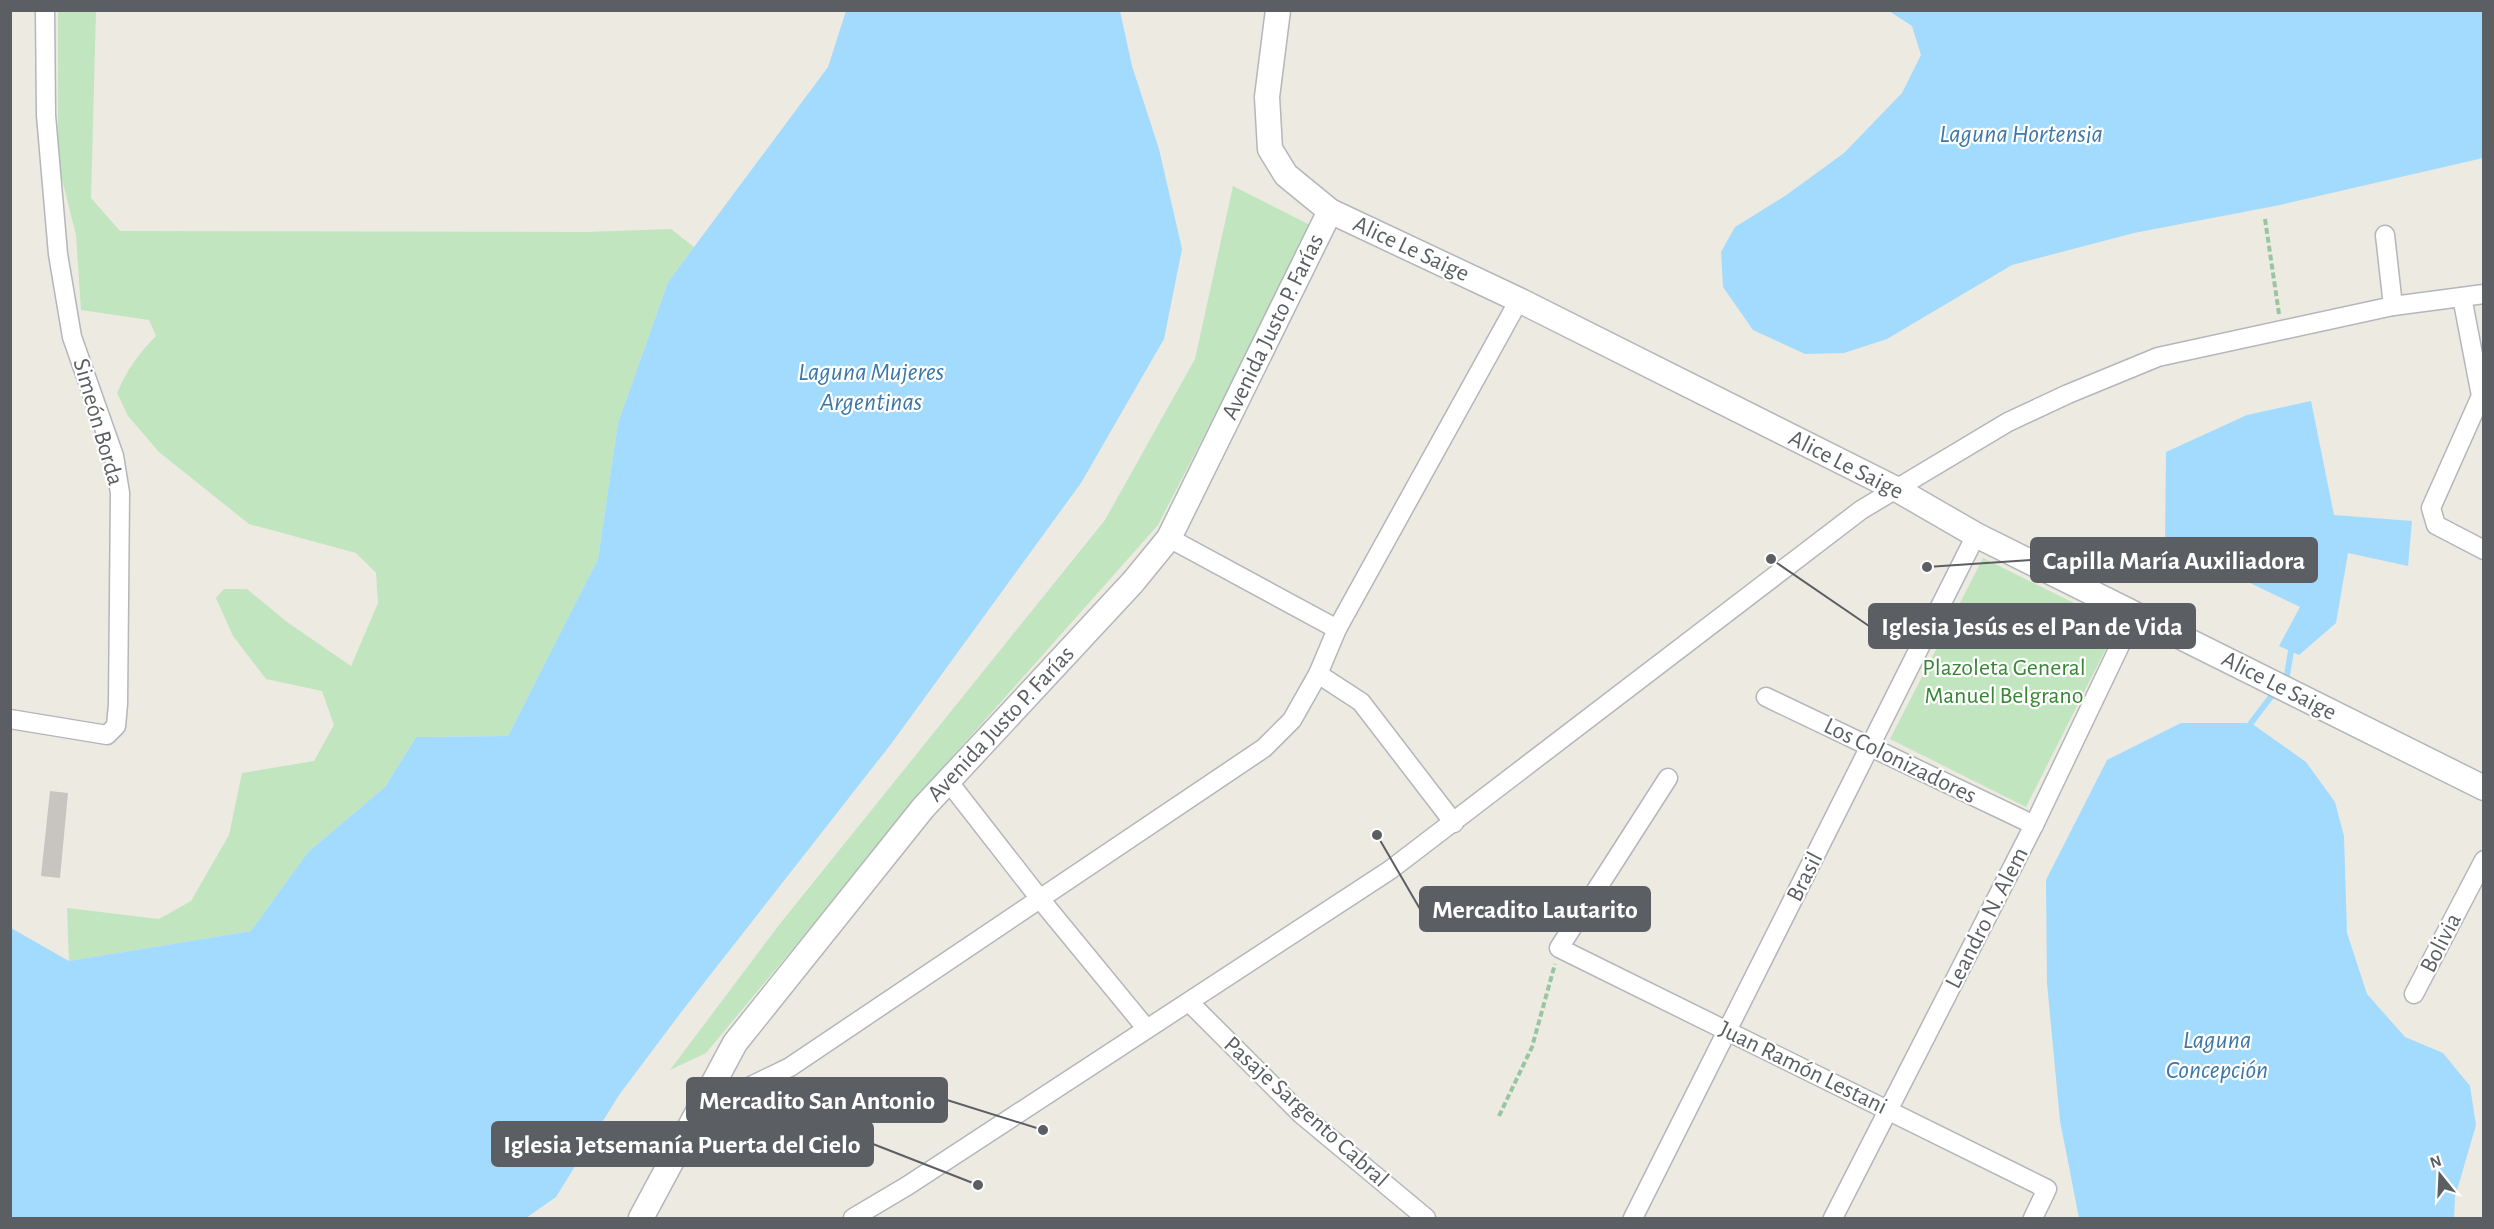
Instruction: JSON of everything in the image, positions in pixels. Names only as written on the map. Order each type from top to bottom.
[{"type":"street","name":"Simeón Borda","points":[[10,719],[107,735],[116,726],[118,704],[120,493],[114,456],[72,337],[58,254],[46,114],[45,10]]},
{"type":"street","name":"Alice Le Saige","points":[[1278,10],[1268,97],[1270,149],[1286,175],[1330,211],[1519,300],[1898,490],[1976,535],[2484,788]]},
{"type":"street","name":"Avenida Justo P. Farías","points":[[641,1218],[735,1043],[923,808],[1133,582],[1169,538],[1330,211]]},
{"type":"street","points":[[2385,235],[2393,306]]},
{"type":"street","points":[[853,1218],[907,1186],[1390,870],[1862,510],[2008,422],[2068,394],[2158,357],[2393,306],[2484,294]]},
{"type":"street","points":[[2462,297],[2482,395],[2431,508],[2436,525],[2484,550]]},
{"type":"street","points":[[699,1111],[790,1067],[1264,748],[1293,720],[1318,674],[1337,628],[1519,300]]},
{"type":"street","name":"Brasil","points":[[1633,1218],[1872,747],[1976,535]]},
{"type":"street","points":[[1169,538],[1337,628]]},
{"type":"street","name":"Leandro N. Alem","points":[[1833,1218],[2034,825],[2135,614]]},
{"type":"street","points":[[1318,674],[1361,702],[1454,823]]},
{"type":"street","name":"Los Colonizadores","points":[[1766,697],[2034,825]]},
{"type":"street","points":[[1559,948],[1668,778]]},
{"type":"street","points":[[948,781],[1040,899],[1146,1028]]},
{"type":"street","name":"Bolivia","points":[[2414,994],[2484,860]]},
{"type":"street","name":"Juan Ramón Lestani","points":[[1559,948],[2047,1190],[2033,1218]]},
{"type":"street","name":"Pasaje Sargento Cabral","points":[[1189,1002],[1301,1114],[1426,1218]]},
{"type":"path","points":[[2265,219],[2281,330]]},
{"type":"path","points":[[1499,1116],[1532,1047],[1559,948]]},
{"type":"green space","points":[[58,11],[96,11],[91,198],[120,231],[587,232],[671,229],[694,247],[668,282],[618,423],[598,559],[508,736],[416,737],[385,787],[308,852],[251,931],[69,961],[67,908],[159,919],[191,901],[229,835],[242,773],[314,761],[334,725],[322,691],[266,679],[233,636],[216,598],[224,589],[247,589],[287,622],[351,666],[378,603],[376,573],[356,553],[249,524],[159,452],[128,416],[117,393],[134,363],[156,336],[149,320],[81,310],[76,235],[58,163]]},
{"type":"green space","points":[[1233,186],[1312,226],[1158,525],[960,748],[706,1053],[670,1070],[779,925],[1105,520],[1195,359]]},
{"type":"green space","name":"Plazoleta General Manuel Belgrano","points":[[1983,558],[2118,625],[2026,807],[1890,739]]},
{"type":"water","name":"Laguna Mujeres Argentinas","points":[[846,11],[1120,11],[1132,66],[1159,149],[1182,249],[1164,339],[1081,483],[891,744],[619,1095],[556,1197],[526,1218],[11,1218],[11,928],[69,961],[251,931],[308,852],[385,787],[416,737],[508,736],[598,559],[618,423],[668,282],[828,67]]},
{"type":"water","name":"Laguna Hortensia","points":[[1889,11],[2483,11],[2483,158],[2280,205],[2134,233],[2012,265],[1887,339],[1844,353],[1805,354],[1753,330],[1723,287],[1721,252],[1735,227],[1785,196],[1844,153],[1902,93],[1921,55],[1912,26]]},
{"type":"water","points":[[2311,401],[2334,515],[2412,521],[2408,566],[2348,553],[2336,623],[2299,655],[2279,646],[2300,607],[2165,542],[2166,452],[2247,415]]},
{"type":"water","name":"Laguna Concepción","points":[[2181,723],[2251,723],[2306,762],[2335,802],[2344,836],[2347,933],[2367,994],[2405,1037],[2443,1053],[2470,1086],[2476,1125],[2455,1197],[2454,1218],[2079,1218],[2060,1121],[2047,983],[2046,880],[2107,760]]},
{"type":"building","points":[[50,791],[68,793],[60,878],[41,876]]},
{"type":"waterway","points":[[2287,675],[2291,651]]},
{"type":"waterway","points":[[2251,723],[2273,694]]},
{"type":"place","name":"Iglesia Jesús es el Pan de Vida","points":[[1771,559]]},
{"type":"place","name":"Capilla María Auxiliadora","points":[[1927,567]]},
{"type":"place","name":"Mercadito Lautarito","points":[[1377,835]]},
{"type":"place","name":"Mercadito San Antonio","points":[[1043,1130]]},
{"type":"place","name":"Iglesia Jetsemanía Puerta del Cielo","points":[[978,1185]]}]
